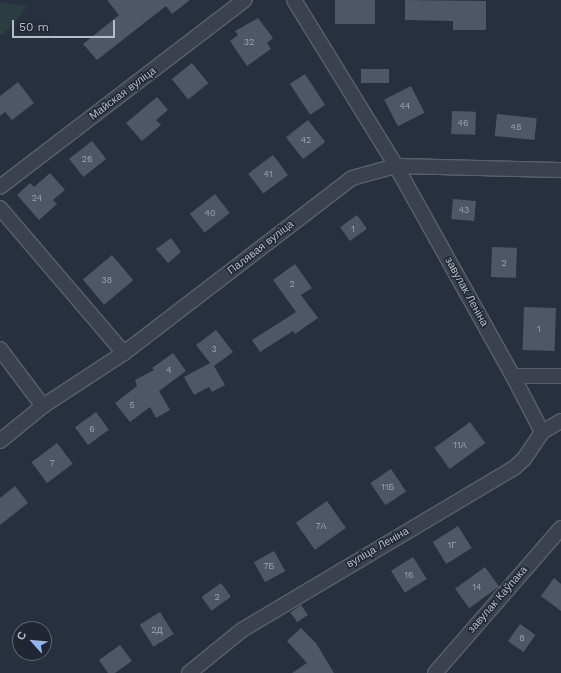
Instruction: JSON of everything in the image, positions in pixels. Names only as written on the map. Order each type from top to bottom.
[{"type":"street","name":"Майская вуліца","points":[[0,187],[245,0]]},
{"type":"street","name":"завулак Леніна","points":[[294,0],[396,166],[513,376],[542,432]]},
{"type":"street","name":"Палявая вуліца","points":[[0,441],[43,406],[124,353],[352,178],[396,166],[561,170]]},
{"type":"street","points":[[0,208],[124,353]]},
{"type":"street","points":[[0,349],[43,406]]},
{"type":"street","points":[[513,376],[561,376]]},
{"type":"street","name":"вуліца Леніна","points":[[189,673],[242,630],[261,618],[514,468],[524,459],[542,432],[561,421]]},
{"type":"street","name":"завулак Каўпака","points":[[435,673],[561,528]]},
{"type":"shaded area","points":[[0,2],[28,6],[3,35],[0,35]]},
{"type":"building","points":[[107,0],[190,0],[172,14],[166,6],[97,60],[83,44],[119,15]]},
{"type":"building","points":[[335,0],[375,0],[375,24],[335,24]]},
{"type":"building","points":[[405,0],[486,1],[486,30],[453,30],[453,21],[405,20]]},
{"type":"building","points":[[258,18],[273,38],[267,43],[271,49],[247,66],[230,41],[238,35],[235,31]]},
{"type":"building","points":[[192,63],[208,83],[188,100],[172,79]]},
{"type":"building","points":[[361,69],[389,69],[389,83],[361,83]]},
{"type":"building","points":[[305,74],[325,105],[310,115],[290,84]]},
{"type":"building","points":[[18,82],[34,103],[12,120],[5,112],[0,116],[0,96]]},
{"type":"building","points":[[411,86],[425,113],[398,126],[384,100]]},
{"type":"building","points":[[157,97],[168,110],[156,120],[161,125],[142,141],[126,123]]},
{"type":"building","points":[[452,111],[476,112],[475,135],[451,134]]},
{"type":"building","points":[[497,114],[537,118],[534,140],[495,136]]},
{"type":"building","points":[[308,120],[325,142],[303,159],[286,137]]},
{"type":"building","points":[[92,141],[106,159],[83,177],[69,159]]},
{"type":"building","points":[[273,155],[288,175],[263,194],[248,174]]},
{"type":"building","points":[[50,173],[65,190],[53,200],[57,204],[39,220],[17,195],[30,183],[34,187]]},
{"type":"building","points":[[215,194],[230,213],[205,233],[190,214]]},
{"type":"building","points":[[453,199],[476,201],[474,221],[451,219]]},
{"type":"building","points":[[357,215],[367,229],[350,241],[340,227]]},
{"type":"building","points":[[171,238],[181,252],[168,263],[156,249]]},
{"type":"building","points":[[492,247],[517,248],[516,278],[491,277]]},
{"type":"building","points":[[112,255],[133,280],[104,305],[83,279]]},
{"type":"building","points":[[295,264],[312,288],[301,295],[318,318],[295,334],[293,331],[260,352],[252,340],[296,312],[273,280]]},
{"type":"building","points":[[524,307],[556,308],[554,351],[522,350]]},
{"type":"building","points":[[216,330],[233,352],[214,366],[225,385],[212,392],[209,387],[194,395],[184,377],[210,363],[196,345]]},
{"type":"building","points":[[173,353],[186,371],[159,391],[170,410],[156,418],[150,407],[130,422],[115,403],[137,386],[135,380],[154,370],[152,368]]},
{"type":"building","points":[[96,412],[109,430],[88,445],[75,427]]},
{"type":"building","points":[[470,422],[485,443],[450,469],[434,448]]},
{"type":"building","points":[[57,443],[73,464],[47,483],[31,462]]},
{"type":"building","points":[[391,469],[406,491],[385,505],[370,483]]},
{"type":"building","points":[[15,486],[28,503],[0,525],[0,498]]},
{"type":"building","points":[[327,501],[346,528],[315,550],[296,523]]},
{"type":"building","points":[[458,526],[472,548],[446,564],[433,542]]},
{"type":"building","points":[[274,551],[285,571],[265,582],[254,562]]},
{"type":"building","points":[[413,557],[427,579],[405,593],[391,571]]},
{"type":"building","points":[[485,567],[499,586],[469,608],[455,589]]},
{"type":"building","points":[[554,578],[561,584],[561,611],[541,596]]},
{"type":"building","points":[[221,583],[231,597],[212,611],[202,597]]},
{"type":"building","points":[[301,605],[308,615],[297,622],[290,612]]},
{"type":"building","points":[[160,612],[174,634],[153,647],[140,625]]},
{"type":"building","points":[[520,624],[536,635],[524,652],[508,641]]},
{"type":"building","points":[[301,628],[316,643],[334,673],[292,673],[307,663],[287,641]]},
{"type":"building","points":[[120,645],[132,661],[115,673],[108,673],[99,660]]}]
